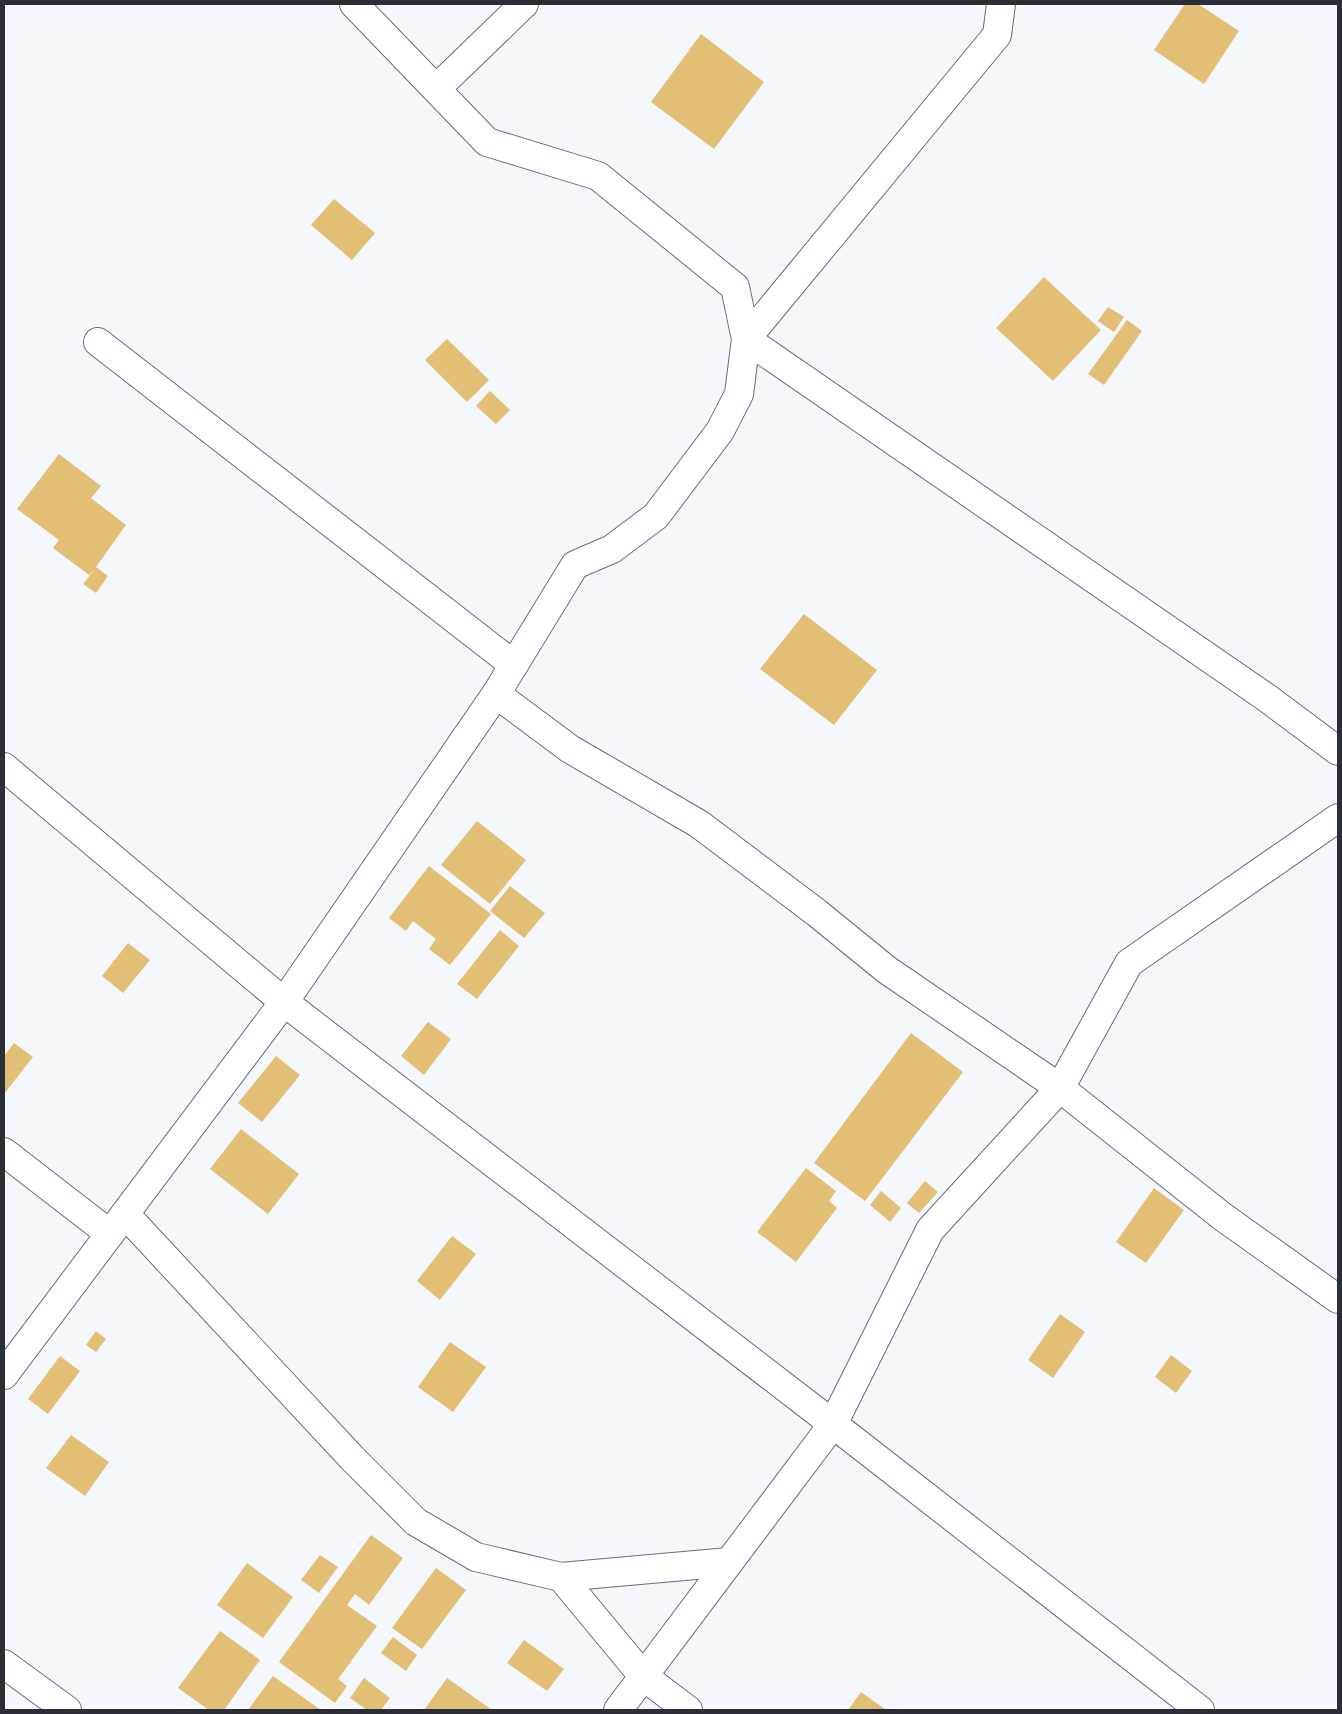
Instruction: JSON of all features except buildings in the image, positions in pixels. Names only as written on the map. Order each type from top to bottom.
[{"type":"street","points":[[4,1375],[284,1002],[496,694],[575,565],[612,549],[656,516],[720,431],[739,394],[746,339],[735,287],[598,176],[488,142],[354,4]]},
{"type":"street","points":[[436,89],[524,4]]},
{"type":"street","points":[[746,339],[997,35],[1001,4]]},
{"type":"street","points":[[746,339],[1267,698],[1338,751]]},
{"type":"street","points":[[98,342],[514,665]]},
{"type":"street","points":[[496,694],[570,749],[700,824],[818,913],[886,970],[1060,1088],[1223,1217],[1338,1299]]},
{"type":"street","points":[[4,767],[284,1002],[833,1424],[1200,1710]]},
{"type":"street","points":[[618,1710],[833,1424],[930,1230],[1060,1088],[1129,963],[1338,818]]},
{"type":"street","points":[[4,1152],[118,1224],[416,1522],[476,1557],[561,1577],[729,1562]]},
{"type":"street","points":[[561,1577],[643,1676],[688,1710]]},
{"type":"street","points":[[4,1664],[67,1710]]}]
